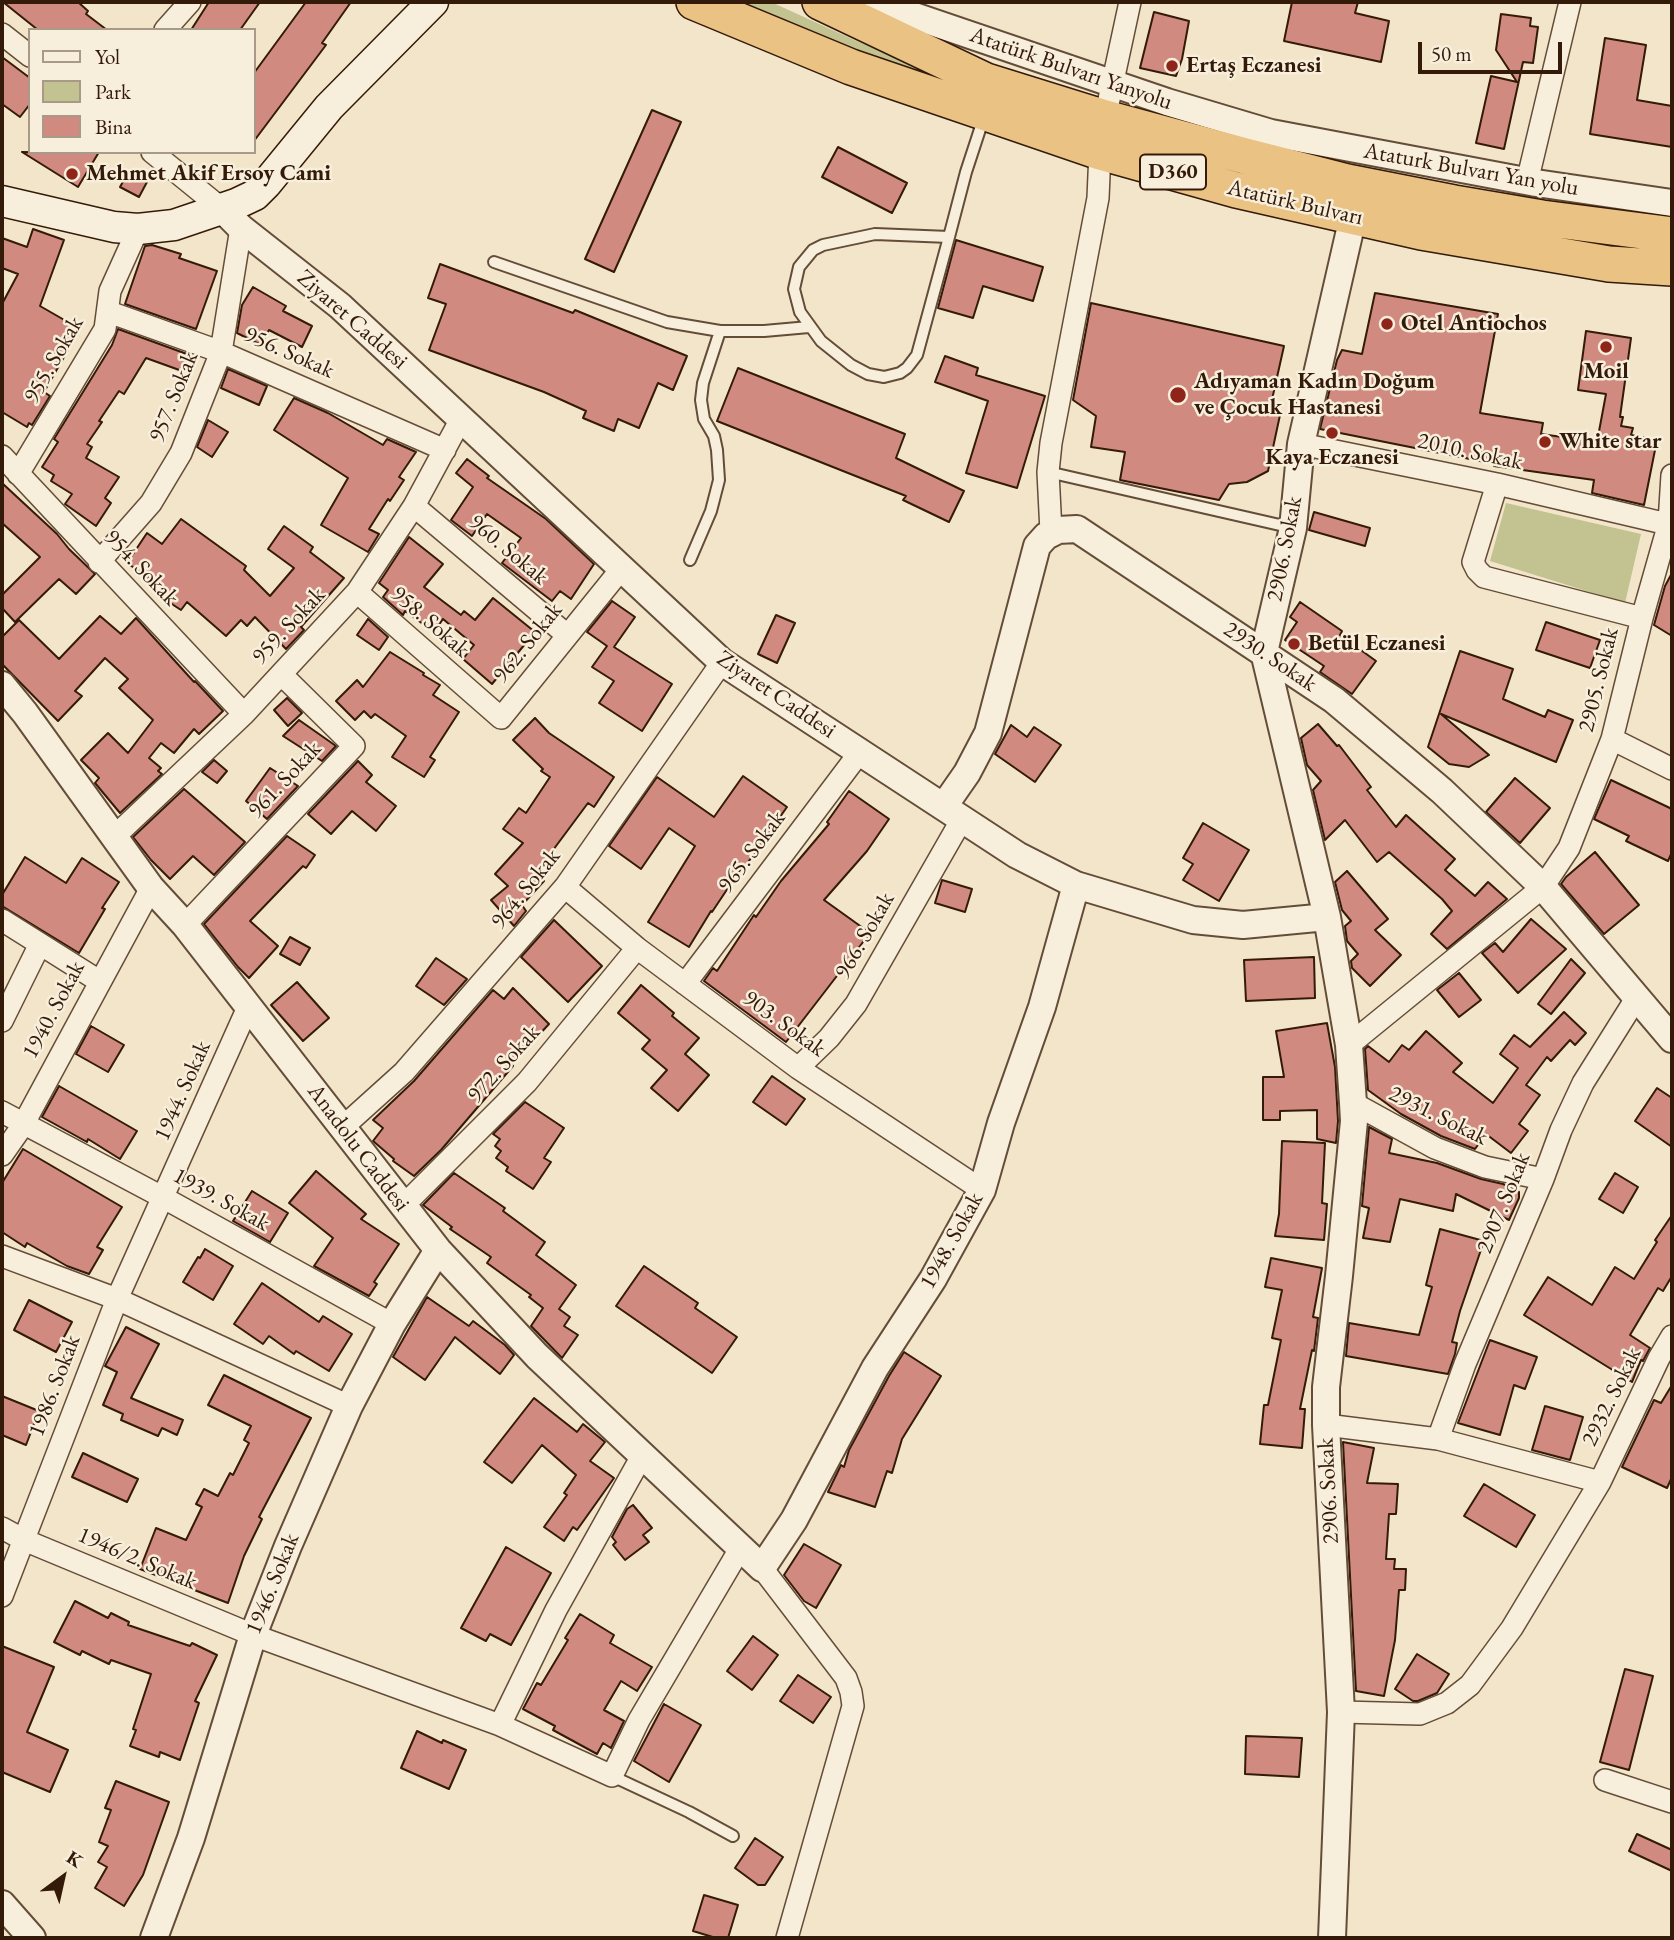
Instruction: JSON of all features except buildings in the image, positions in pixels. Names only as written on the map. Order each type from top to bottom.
[{"type":"highway","name":"Atatürk Bulvarı","points":[[694,2],[851,67],[986,113],[1542,218],[1672,234]]},
{"type":"highway","name":"Atatürk Bulvarı","points":[[820,2],[1103,135],[1236,190],[1421,232],[1609,264],[1672,268]]},
{"type":"main road","points":[[381,55],[408,2]]},
{"type":"main road","points":[[2,201],[114,227],[138,229],[231,219],[261,190],[329,107],[433,2]]},
{"type":"street","points":[[167,28],[190,2]]},
{"type":"street","name":"Atatürk Bulvarı Yanyolu","points":[[873,2],[1167,102],[1271,132]]},
{"type":"street","points":[[953,813],[967,773],[988,733],[1035,552],[1041,541],[1051,532],[1048,472],[1051,443],[1098,198],[1103,135],[1130,2]]},
{"type":"street","points":[[1527,182],[1570,2]]},
{"type":"street","points":[[2,34],[28,54]]},
{"type":"street","name":"Ataturk Bulvarı Yan yolu","points":[[1271,132],[1527,182],[1672,203]]},
{"type":"street","points":[[154,154],[231,219]]},
{"type":"street","name":"2906. Sokak","points":[[1332,1938],[1340,1712],[1326,1425],[1328,1374],[1354,1121],[1349,1045],[1327,918],[1264,652],[1293,528],[1301,444],[1353,217]]},
{"type":"street","name":"957. Sokak","points":[[99,562],[150,503],[181,453],[221,352],[231,219]]},
{"type":"street","name":"Ziyaret Caddesi","points":[[231,219],[340,306],[722,662],[1017,855],[1076,885],[1176,917],[1209,923],[1260,925],[1327,918]]},
{"type":"street","name":"955. Sokak","points":[[18,474],[105,329],[110,291],[138,229]]},
{"type":"street","name":"956. Sokak","points":[[109,312],[221,352],[444,450]]},
{"type":"street","name":"959. Sokak","points":[[115,836],[244,714],[356,592],[414,506],[461,419]]},
{"type":"street","name":"2010. Sokak","points":[[1301,444],[1497,484],[1670,524]]},
{"type":"street","name":"954. Sokak","points":[[2,456],[244,714]]},
{"type":"street","name":"2905. Sokak","points":[[1543,887],[1569,848],[1612,739],[1642,618],[1670,524],[1672,475]]},
{"type":"street","points":[[1497,484],[1473,562],[1484,578],[1642,618]]},
{"type":"street","name":"960. Sokak","points":[[414,506],[568,635]]},
{"type":"street","name":"2930. Sokak","points":[[1051,532],[1064,528],[1077,529],[1334,700],[1442,791],[1543,887],[1672,1039]]},
{"type":"street","name":"962. Sokak","points":[[501,718],[622,568]]},
{"type":"street","name":"958. Sokak","points":[[356,592],[501,718]]},
{"type":"street","name":"964. Sokak","points":[[343,1127],[404,1072],[565,887],[722,662]]},
{"type":"street","name":"961. Sokak","points":[[186,925],[354,746],[281,674]]},
{"type":"street","name":"Anadolu Caddesi","points":[[2,685],[151,888],[186,925],[402,1207],[438,1250],[537,1356],[762,1568]]},
{"type":"street","points":[[1612,739],[1672,769]]},
{"type":"street","name":"965. Sokak","points":[[685,984],[860,752]]},
{"type":"street","name":"966. Sokak","points":[[798,1069],[829,1038],[856,1004],[953,813]]},
{"type":"street","name":"1948. Sokak","points":[[762,1568],[794,1520],[875,1368],[933,1279],[982,1190],[1001,1123],[1042,1007],[1076,885]]},
{"type":"street","name":"903. Sokak","points":[[565,887],[636,948],[798,1069],[982,1190]]},
{"type":"street","points":[[1349,1045],[1543,887]]},
{"type":"street","name":"1940. Sokak","points":[[2,1155],[23,1125],[151,888]]},
{"type":"street","points":[[2,920],[99,981]]},
{"type":"street","points":[[2,1021],[40,944]]},
{"type":"street","name":"972. Sokak","points":[[402,1207],[527,1082],[636,948]]},
{"type":"street","name":"2907. Sokak","points":[[1438,1439],[1465,1364],[1561,1130],[1583,1083],[1637,997]]},
{"type":"street","name":"1944. Sokak","points":[[164,1198],[249,1006]]},
{"type":"street","name":"2931. Sokak","points":[[1353,1103],[1435,1148],[1485,1167],[1543,1179]]},
{"type":"street","name":"1939. Sokak","points":[[2,1112],[392,1324]]},
{"type":"street","name":"1986. Sokak","points":[[2,1596],[117,1299],[164,1198]]},
{"type":"street","name":"1946. Sokak","points":[[154,1938],[191,1838],[253,1635],[288,1546],[349,1406],[392,1324],[438,1250]]},
{"type":"street","points":[[2,1255],[117,1299],[349,1406]]},
{"type":"street","name":"2932. Sokak","points":[[1340,1712],[1420,1714],[1441,1707],[1470,1685],[1512,1628],[1600,1482],[1672,1336]]},
{"type":"street","points":[[1326,1425],[1438,1439],[1600,1482]]},
{"type":"street","points":[[500,1725],[556,1610],[643,1454]]},
{"type":"street","name":"1946/2. Sokak","points":[[2,1528],[24,1540],[253,1635],[500,1725],[612,1776]]},
{"type":"street","points":[[612,1776],[639,1720],[741,1547]]},
{"type":"street","points":[[762,1568],[842,1672],[851,1692],[853,1706],[787,1938]]},
{"type":"street","points":[[1605,1780],[1672,1802]]},
{"type":"street","points":[[2,1904],[32,1938]]},
{"type":"lane","points":[[949,237],[875,234],[838,240],[813,250],[799,267],[794,289],[800,312],[809,327],[835,354],[868,374],[884,377],[900,373],[913,362],[986,113]]},
{"type":"lane","points":[[494,262],[667,322],[720,331],[809,327]]},
{"type":"lane","points":[[690,561],[711,511],[719,480],[717,450],[704,419],[701,400],[703,383],[720,331]]},
{"type":"lane","points":[[1048,472],[1293,528]]},
{"type":"lane","points":[[612,1776],[733,1836]]},
{"type":"green space","points":[[732,2],[771,2],[861,43],[968,83],[966,93]]},
{"type":"green space","points":[[1506,503],[1641,534],[1625,603],[1490,561]]},
{"type":"place","name":"Ertaş Eczanesi","points":[[1172,66]]},
{"type":"place","name":"Mehmet Akif Ersoy Cami","points":[[72,174]]},
{"type":"place","name":"Otel Antiochos","points":[[1387,324]]},
{"type":"place","name":"Moil","points":[[1606,347]]},
{"type":"place","name":"Adıyaman Kadın Doğum ve Çocuk Hastanesi","points":[[1178,395]]},
{"type":"place","name":"Kaya Eczanesi","points":[[1332,433]]},
{"type":"place","name":"White star","points":[[1545,442]]},
{"type":"place","name":"Betül Eczanesi","points":[[1294,644]]}]
